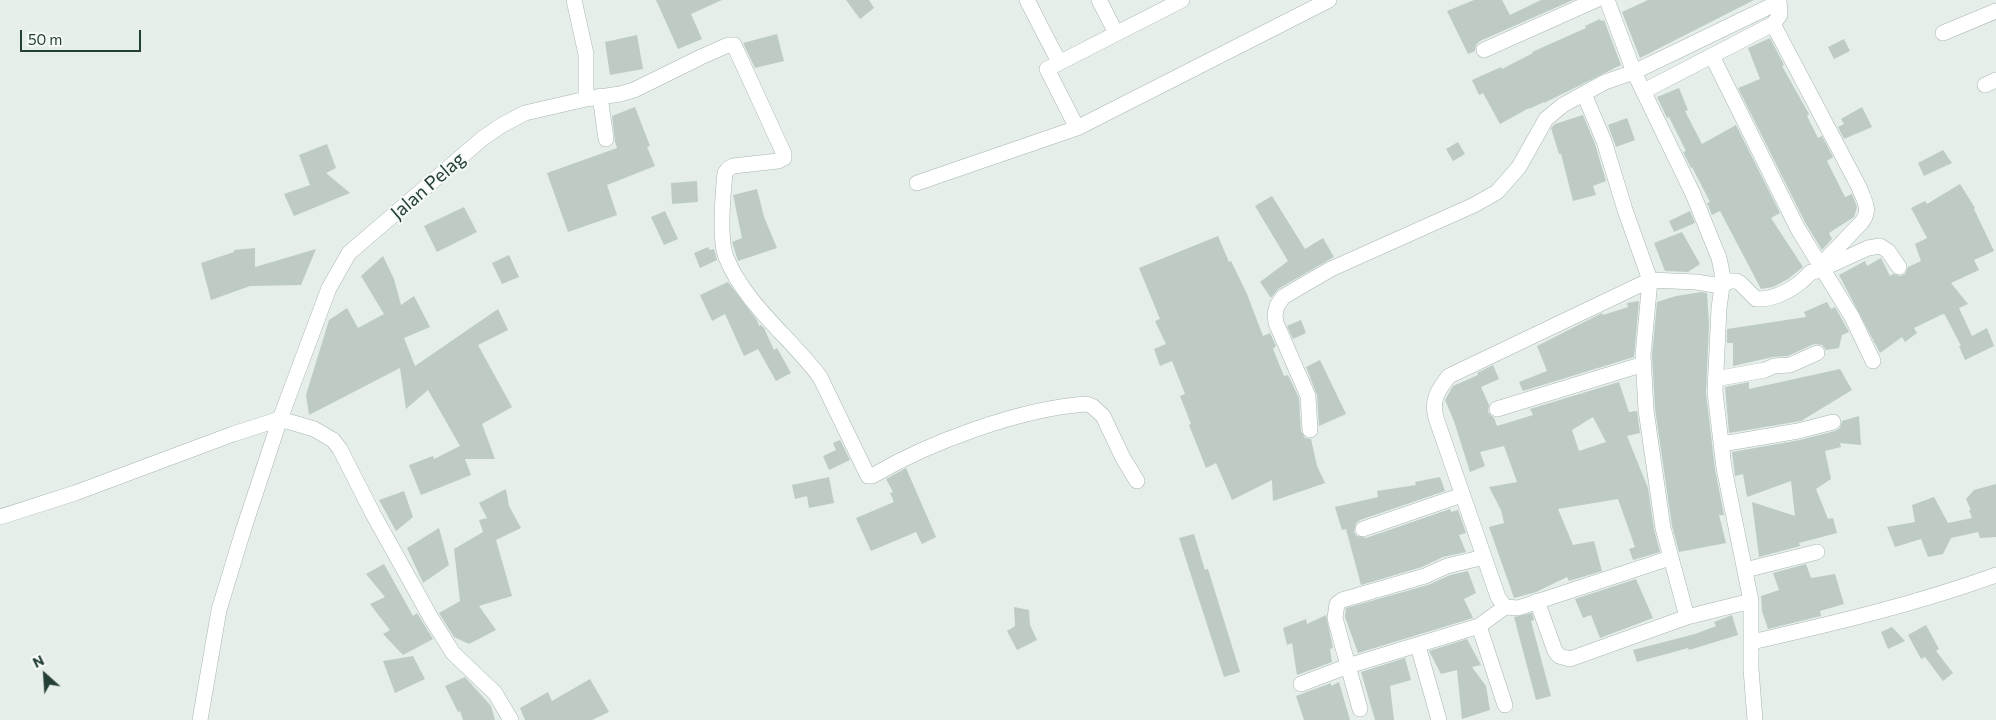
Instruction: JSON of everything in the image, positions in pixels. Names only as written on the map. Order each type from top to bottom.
[{"type":"street","points":[[574,0],[593,97],[606,138]]},
{"type":"street","points":[[1027,0],[1059,62]]},
{"type":"street","points":[[1100,0],[1116,33]]},
{"type":"street","points":[[1077,128],[1047,68],[1182,0]]},
{"type":"street","points":[[917,183],[1077,128],[1329,0]]},
{"type":"street","points":[[1484,50],[1596,0]]},
{"type":"street","points":[[1607,0],[1634,72],[1694,194],[1715,244],[1722,272],[1715,379],[1724,468],[1751,602],[1755,720]]},
{"type":"street","points":[[1310,430],[1308,396],[1276,324],[1275,314],[1277,306],[1283,297],[1331,269],[1474,205],[1497,192],[1519,167],[1546,119],[1563,104],[1605,82],[1634,72],[1779,1],[1780,15],[1773,24],[1644,91]]},
{"type":"street","points":[[1943,33],[1996,11]]},
{"type":"street","points":[[1773,24],[1835,139],[1867,206],[1866,216],[1862,223],[1823,266]]},
{"type":"street","name":"Jalan Pelag","points":[[200,720],[219,610],[243,531],[280,419],[328,288],[349,253],[483,138],[525,112],[634,90],[728,45],[732,44],[736,47],[742,65],[784,154],[784,158],[778,162],[733,166],[725,173],[723,238],[726,257],[755,304],[810,362],[820,377],[830,394],[868,476],[872,476],[926,449],[965,433],[1035,412],[1086,404],[1103,416],[1123,458],[1137,481]]},
{"type":"street","points":[[1712,56],[1798,229],[1823,266],[1852,317],[1873,361]]},
{"type":"street","points":[[1584,94],[1604,141],[1624,210],[1650,280],[1644,364],[1646,410],[1663,528],[1687,617]]},
{"type":"street","points":[[1505,607],[1498,597],[1434,409],[1434,399],[1438,389],[1449,376],[1650,280],[1696,282],[1722,286],[1730,281],[1736,281],[1756,299],[1764,299],[1793,288],[1811,272],[1823,266],[1868,248],[1880,246],[1888,251],[1899,267]]},
{"type":"street","points":[[1715,379],[1765,370],[1774,366],[1790,365],[1817,353]]},
{"type":"street","points":[[1497,409],[1644,364]]},
{"type":"street","points":[[0,517],[75,493],[233,434],[280,419],[314,429],[333,440],[340,449],[373,514],[431,618],[453,653],[495,693],[511,720]]},
{"type":"street","points":[[1722,444],[1798,431],[1833,422]]},
{"type":"street","points":[[1362,529],[1462,495]]},
{"type":"street","points":[[1745,570],[1817,552]]},
{"type":"street","points":[[1360,709],[1335,618],[1337,604],[1342,600],[1425,576],[1447,566],[1484,557]]},
{"type":"street","points":[[1301,684],[1348,666],[1479,626],[1505,607],[1518,608],[1670,558]]},
{"type":"street","points":[[1752,642],[1871,615],[1939,595],[1996,575]]},
{"type":"street","points":[[1537,601],[1556,651],[1559,656],[1565,658],[1588,652],[1687,617],[1751,602]]},
{"type":"street","points":[[1479,626],[1505,705]]},
{"type":"street","points":[[1418,646],[1439,720]]},
{"type":"building","points":[[656,0],[722,0],[691,14],[702,39],[678,49]]},
{"type":"building","points":[[846,0],[869,0],[874,8],[860,19]]},
{"type":"building","points":[[1474,0],[1502,0],[1510,15],[1541,0],[1573,0],[1480,41],[1476,45],[1475,51],[1468,54],[1447,11]]},
{"type":"building","points":[[1648,0],[1754,0],[1640,58],[1622,12]]},
{"type":"building","points":[[1600,19],[1601,21],[1604,20],[1621,65],[1544,103],[1529,108],[1500,124],[1483,93],[1479,95],[1472,80],[1501,67],[1502,69],[1532,52],[1586,28],[1585,26]]},
{"type":"building","points":[[777,34],[784,61],[755,68],[743,43]]},
{"type":"building","points":[[637,35],[643,69],[610,75],[605,42]]},
{"type":"building","points":[[1770,38],[1784,65],[1782,66],[1809,114],[1807,116],[1818,138],[1822,136],[1833,157],[1827,161],[1845,197],[1852,194],[1857,207],[1854,217],[1829,233],[1832,239],[1822,250],[1806,224],[1738,88],[1760,79],[1748,48]]},
{"type":"building","points":[[1844,39],[1850,51],[1834,59],[1828,47]]},
{"type":"building","points":[[1679,88],[1688,110],[1685,111],[1702,144],[1736,125],[1780,213],[1771,218],[1803,267],[1788,279],[1773,287],[1761,289],[1720,211],[1712,215],[1707,203],[1710,202],[1683,152],[1686,151],[1669,117],[1667,118],[1657,97]]},
{"type":"building","points":[[635,107],[650,146],[647,147],[655,166],[607,185],[617,215],[568,232],[547,173],[617,148],[612,116]]},
{"type":"building","points":[[1862,107],[1872,127],[1844,139],[1838,127],[1844,124],[1841,119]]},
{"type":"building","points":[[1583,115],[1595,144],[1606,181],[1593,186],[1596,195],[1573,201],[1561,154],[1559,154],[1551,128],[1555,124]]},
{"type":"building","points":[[1627,118],[1635,140],[1616,147],[1608,125]]},
{"type":"building","points":[[1458,142],[1465,154],[1453,161],[1446,149]]},
{"type":"building","points":[[327,144],[336,168],[326,173],[350,193],[294,216],[284,194],[310,185],[299,155]]},
{"type":"building","points":[[1943,150],[1952,163],[1924,176],[1918,163]]},
{"type":"building","points":[[697,181],[698,202],[672,204],[671,183]]},
{"type":"building","points":[[1960,184],[1975,208],[1994,251],[1974,260],[1979,270],[1951,283],[1968,304],[1959,308],[1972,336],[1987,328],[1994,346],[1965,360],[1959,346],[1961,346],[1943,314],[1914,328],[1917,333],[1905,342],[1902,337],[1880,353],[1839,275],[1865,261],[1867,266],[1881,258],[1890,276],[1893,274],[1900,276],[1905,274],[1908,267],[1921,261],[1915,244],[1927,238],[1911,208],[1925,201],[1927,204]]},
{"type":"building","points":[[757,189],[764,217],[777,248],[738,261],[732,242],[742,238],[733,195]]},
{"type":"building","points":[[1272,196],[1305,249],[1323,238],[1334,257],[1278,289],[1271,298],[1260,282],[1288,261],[1255,206]]},
{"type":"building","points":[[464,207],[477,232],[437,252],[424,226]]},
{"type":"building","points":[[665,211],[678,239],[664,245],[651,217]]},
{"type":"building","points":[[1690,211],[1695,223],[1674,232],[1669,221]]},
{"type":"building","points":[[1682,232],[1700,264],[1688,272],[1665,271],[1654,243]]},
{"type":"building","points":[[1218,236],[1229,262],[1231,261],[1247,294],[1263,336],[1270,333],[1276,346],[1273,349],[1284,376],[1288,375],[1299,398],[1301,431],[1305,438],[1311,439],[1317,466],[1325,483],[1273,501],[1272,480],[1232,500],[1216,463],[1206,468],[1189,425],[1191,424],[1180,396],[1185,394],[1172,361],[1160,366],[1154,349],[1166,344],[1155,321],[1160,319],[1139,268]]},
{"type":"building","points":[[708,247],[710,250],[714,249],[717,260],[700,268],[694,253]]},
{"type":"building","points":[[255,248],[255,267],[316,249],[301,285],[250,286],[211,300],[201,263],[234,252],[234,250]]},
{"type":"building","points":[[509,255],[519,277],[502,284],[492,263]]},
{"type":"building","points":[[383,256],[394,279],[401,305],[414,296],[430,327],[404,338],[415,366],[498,309],[508,330],[478,345],[512,407],[482,424],[495,459],[465,459],[471,475],[421,495],[409,465],[433,456],[434,459],[460,446],[428,390],[406,409],[400,368],[309,415],[306,395],[329,320],[347,308],[358,328],[384,314],[361,276]]},
{"type":"building","points":[[728,282],[757,320],[759,326],[761,325],[764,328],[774,350],[777,348],[791,373],[776,381],[758,349],[744,356],[725,314],[712,321],[700,295]]},
{"type":"building","points":[[1707,293],[1709,324],[1706,393],[1715,469],[1724,515],[1719,515],[1726,543],[1679,552],[1672,526],[1655,409],[1652,355],[1657,302],[1676,296]]},
{"type":"building","points":[[1639,301],[1634,357],[1523,391],[1519,382],[1547,371],[1537,346],[1602,313],[1603,315],[1628,307],[1627,303]]},
{"type":"building","points":[[1827,302],[1831,309],[1835,307],[1849,332],[1842,335],[1839,348],[1826,350],[1822,345],[1814,344],[1788,356],[1773,357],[1733,366],[1733,343],[1727,343],[1727,329],[1806,317],[1804,312]]},
{"type":"building","points":[[1301,320],[1306,333],[1293,339],[1287,326]]},
{"type":"building","points":[[1320,360],[1346,414],[1319,426],[1317,395],[1306,367]]},
{"type":"building","points":[[1493,365],[1499,379],[1481,387],[1489,405],[1488,412],[1494,418],[1497,426],[1533,415],[1530,409],[1619,382],[1629,412],[1637,411],[1640,433],[1627,436],[1648,488],[1654,529],[1660,552],[1633,560],[1629,549],[1635,547],[1618,499],[1558,509],[1573,545],[1594,541],[1602,571],[1569,581],[1567,577],[1536,592],[1514,598],[1489,527],[1504,523],[1501,510],[1489,487],[1517,482],[1504,446],[1480,452],[1485,466],[1470,472],[1454,421],[1445,400],[1453,386],[1478,375],[1477,373]],"holes":[[[1593,417],[1606,442],[1579,451],[1572,430]]]},
{"type":"building","points":[[1840,369],[1852,390],[1801,421],[1729,433],[1725,387],[1749,382],[1749,389]]},
{"type":"building","points":[[1859,416],[1861,445],[1840,443],[1841,447],[1825,451],[1831,479],[1816,489],[1828,519],[1833,518],[1837,533],[1799,543],[1800,546],[1759,557],[1752,502],[1795,516],[1791,481],[1747,497],[1743,474],[1735,476],[1732,452],[1800,440],[1835,431],[1840,428],[1842,421]]},
{"type":"building","points":[[840,440],[850,460],[829,470],[823,456],[836,450],[833,443]]},
{"type":"building","points":[[906,468],[936,537],[922,544],[916,532],[871,551],[856,518],[894,502],[890,493],[893,492],[886,479]]},
{"type":"building","points":[[829,477],[834,503],[809,508],[807,496],[795,499],[792,485]]},
{"type":"building","points":[[1440,477],[1445,491],[1360,520],[1356,523],[1354,532],[1357,536],[1366,538],[1450,509],[1451,512],[1458,510],[1466,533],[1459,535],[1466,552],[1443,557],[1422,567],[1361,585],[1346,529],[1342,530],[1335,507],[1378,497],[1377,491],[1416,485],[1415,482]]},
{"type":"building","points":[[1996,484],[1996,537],[1980,538],[1978,532],[1951,538],[1943,554],[1928,557],[1921,539],[1895,547],[1887,527],[1915,522],[1912,505],[1934,497],[1948,523],[1972,518],[1966,499],[1974,490]]},
{"type":"building","points":[[506,489],[509,506],[521,528],[496,540],[512,596],[479,606],[496,630],[469,644],[454,637],[439,613],[460,601],[454,549],[483,532],[479,520],[487,518],[479,503]]},
{"type":"building","points":[[404,491],[413,517],[396,531],[379,500]]},
{"type":"building","points":[[439,528],[449,565],[423,583],[407,548]]},
{"type":"building","points":[[1194,534],[1205,570],[1208,569],[1240,672],[1224,677],[1179,538]]},
{"type":"building","points":[[384,564],[413,616],[417,613],[433,639],[403,655],[383,634],[390,630],[370,604],[385,597],[366,574]]},
{"type":"building","points":[[1806,564],[1811,578],[1835,574],[1844,604],[1820,611],[1821,616],[1768,629],[1762,611],[1761,596],[1779,590],[1773,573]]},
{"type":"building","points":[[1468,571],[1476,593],[1464,599],[1473,618],[1358,653],[1345,617],[1346,608],[1428,585],[1450,575]]},
{"type":"building","points":[[1636,579],[1653,618],[1600,638],[1591,615],[1583,618],[1575,599]]},
{"type":"building","points":[[1014,607],[1029,610],[1030,625],[1037,640],[1017,650],[1007,631],[1015,626]]},
{"type":"building","points":[[1532,613],[1534,620],[1531,621],[1551,696],[1536,700],[1514,617]]},
{"type":"building","points":[[1326,615],[1333,648],[1330,649],[1332,662],[1297,675],[1292,643],[1287,645],[1283,628],[1306,619],[1307,624]]},
{"type":"building","points":[[1732,615],[1738,635],[1689,650],[1688,648],[1637,662],[1633,650],[1695,634],[1716,626],[1714,622]]},
{"type":"building","points":[[1926,625],[1939,649],[1936,651],[1953,673],[1943,681],[1925,657],[1921,659],[1908,635]]},
{"type":"building","points":[[1892,627],[1905,641],[1888,649],[1881,632]]},
{"type":"building","points":[[1467,639],[1481,665],[1472,667],[1486,686],[1490,710],[1462,719],[1457,670],[1441,674],[1429,651]]},
{"type":"building","points":[[413,656],[425,679],[395,693],[383,661]]},
{"type":"building","points":[[1405,658],[1411,680],[1390,686],[1394,720],[1375,720],[1361,672]]},
{"type":"building","points":[[465,677],[491,706],[495,720],[463,720],[460,711],[458,712],[445,686]]},
{"type":"building","points":[[590,679],[609,712],[592,720],[525,720],[520,708],[548,692],[552,701]]},
{"type":"building","points":[[1339,682],[1350,720],[1304,720],[1296,696],[1331,683],[1331,686]]}]
